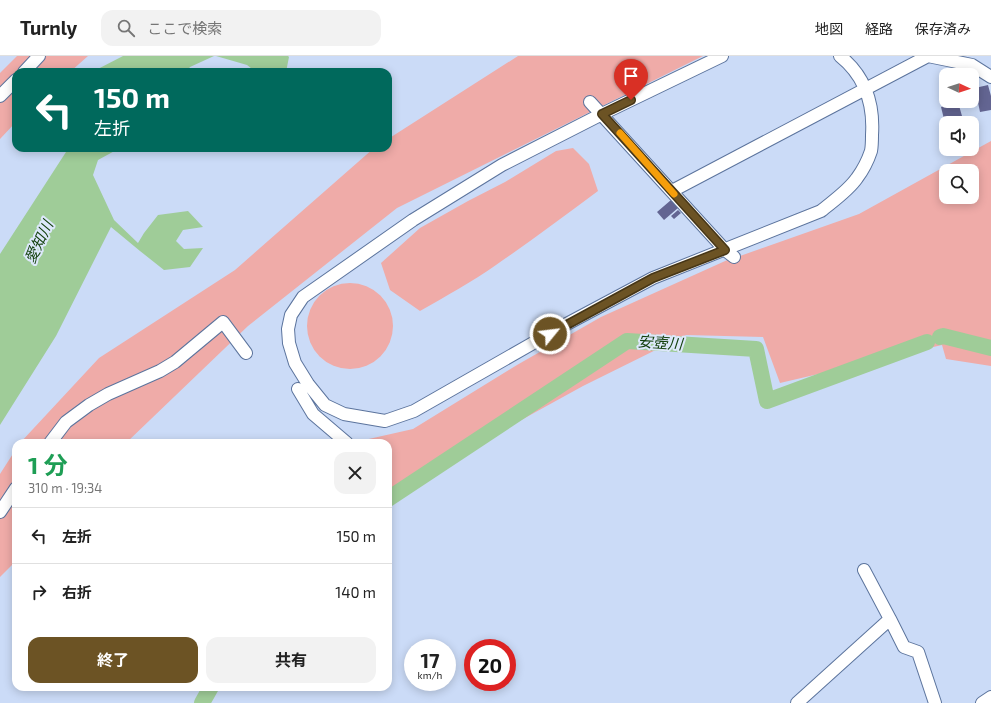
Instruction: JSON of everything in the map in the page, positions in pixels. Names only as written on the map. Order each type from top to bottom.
[{"type":"street","points":[[28,68],[39,56]]},
{"type":"street","points":[[722,56],[602,114],[502,165],[413,220],[303,297],[291,315],[288,329],[289,343],[295,363],[308,384],[325,405],[344,414],[385,421],[414,412],[563,326],[653,278],[729,254],[821,211],[839,197],[856,180],[863,169],[871,149],[873,125],[871,108],[866,89],[855,70],[840,56]]},
{"type":"street","points":[[672,191],[928,56],[972,65],[991,77]]},
{"type":"street","points":[[0,96],[12,84]]},
{"type":"street","points":[[590,102],[729,254]]},
{"type":"street","points":[[53,439],[66,422],[89,405],[108,394],[160,371],[175,362],[222,322],[246,352]]},
{"type":"street","points":[[298,389],[313,414],[342,439]]},
{"type":"street","points":[[0,512],[12,494]]},
{"type":"street","points":[[864,570],[904,647],[918,652],[936,703]]},
{"type":"street","points":[[797,703],[890,619]]},
{"type":"street","points":[[982,703],[991,697]]},
{"type":"shaded area","points":[[17,56],[88,56],[74,68],[12,68],[12,126],[0,139],[0,73]]},
{"type":"shaded area","points":[[518,56],[703,56],[397,208],[248,326],[130,439],[24,439],[99,358],[235,270],[369,152],[392,152],[392,136]]},
{"type":"shaded area","points":[[991,141],[991,366],[946,359],[942,345],[780,383],[763,337],[686,335],[583,386],[392,491],[392,439],[369,439],[413,429],[517,365],[601,317],[734,257],[859,214],[939,170],[939,204],[979,204],[979,164],[949,164],[964,156],[979,156],[979,148]]},
{"type":"shaded area","points":[[573,148],[589,164],[598,191],[535,238],[487,271],[420,311],[390,290],[381,263],[420,228],[505,182],[556,151]]},
{"type":"shaded area","points":[[350,283],[358,284],[374,290],[386,302],[392,318],[392,334],[386,350],[374,362],[358,368],[350,369],[342,368],[326,362],[314,350],[308,334],[307,326],[308,318],[314,302],[326,290],[342,284]]},
{"type":"shaded area","points":[[12,455],[12,565],[0,577],[0,474]]},
{"type":"water","points":[[123,56],[214,56],[189,68],[100,68]]},
{"type":"water","points":[[216,56],[289,57],[287,68],[251,68],[247,65]]},
{"type":"water","name":"愛知川","points":[[66,152],[113,152],[98,160],[93,175],[114,220],[138,243],[158,215],[188,211],[203,227],[183,230],[176,241],[184,249],[203,248],[190,267],[164,270],[111,227],[56,336],[0,425],[0,254]]},
{"type":"building","points":[[988,85],[991,96],[991,110],[980,112],[979,87]]},
{"type":"building","points":[[941,108],[960,108],[962,116],[943,116]]},
{"type":"building","points":[[671,200],[678,208],[664,220],[657,212]]},
{"type":"building","points":[[678,210],[681,213],[674,219],[671,216]]},
{"type":"waterway","name":"安壺川","points":[[940,337],[943,336],[991,348]]},
{"type":"waterway","name":"安壺川","points":[[392,496],[627,341],[756,349],[767,401],[927,342]]},
{"type":"waterway","name":"安壺川","points":[[202,703],[209,691]]},
{"type":"slow traffic","points":[[620,133],[674,194]]},
{"type":"route","points":[[550,334],[653,278],[725,250],[602,114],[631,100]]}]
